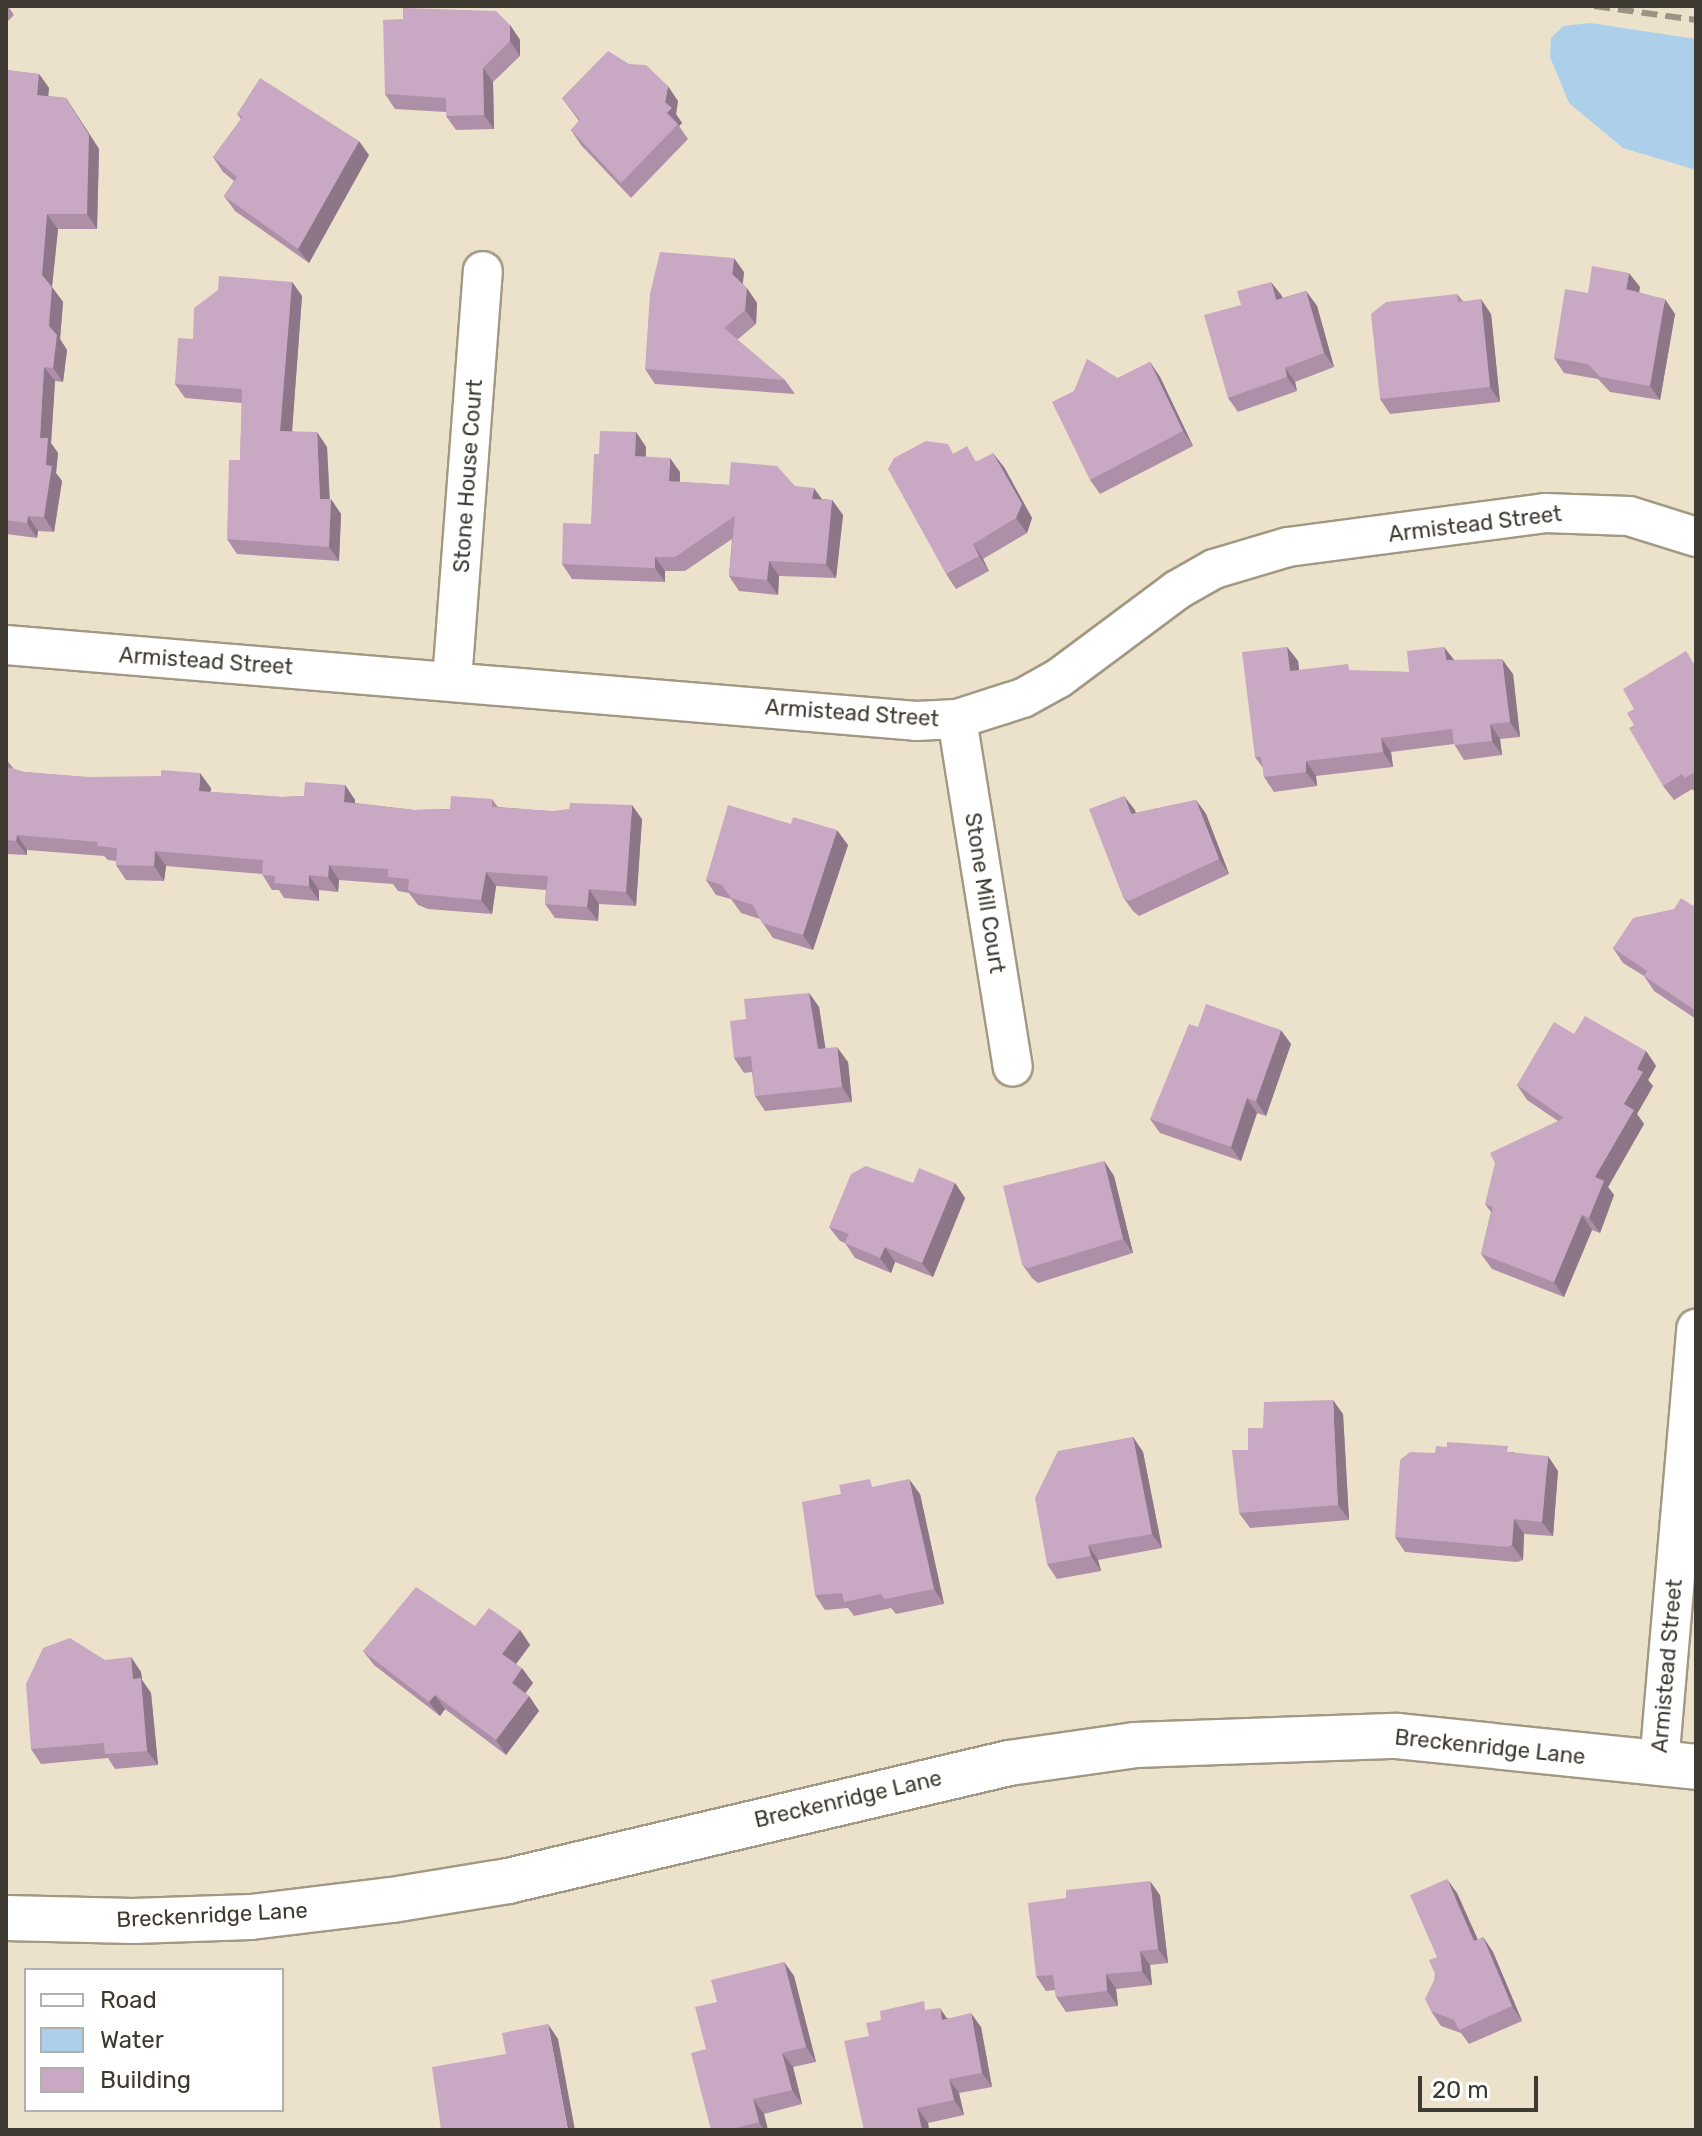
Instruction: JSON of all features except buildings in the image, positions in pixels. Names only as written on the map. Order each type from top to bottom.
[{"type":"street","name":"Stone House Court","points":[[452,681],[483,271]]},
{"type":"street","name":"Armistead Street","points":[[6,645],[916,721],[957,719],[1023,698],[1059,678],[1177,590],[1214,569],[1288,547],[1545,513],[1629,516],[1696,537]]},
{"type":"street","name":"Stone Mill Court","points":[[957,719],[1013,1067]]},
{"type":"street","name":"Armistead Street","points":[[1677,1765],[1696,1329]]},
{"type":"street","name":"Breckenridge Lane","points":[[6,1918],[133,1921],[251,1917],[392,1900],[508,1881],[1009,1763],[1135,1745],[1249,1737],[1397,1736],[1677,1765]]},
{"type":"water","points":[[1590,23],[1696,39],[1696,170],[1623,148],[1569,103],[1550,57],[1551,38],[1563,26]]},
{"type":"railway","points":[[1594,6],[1696,20]]}]
